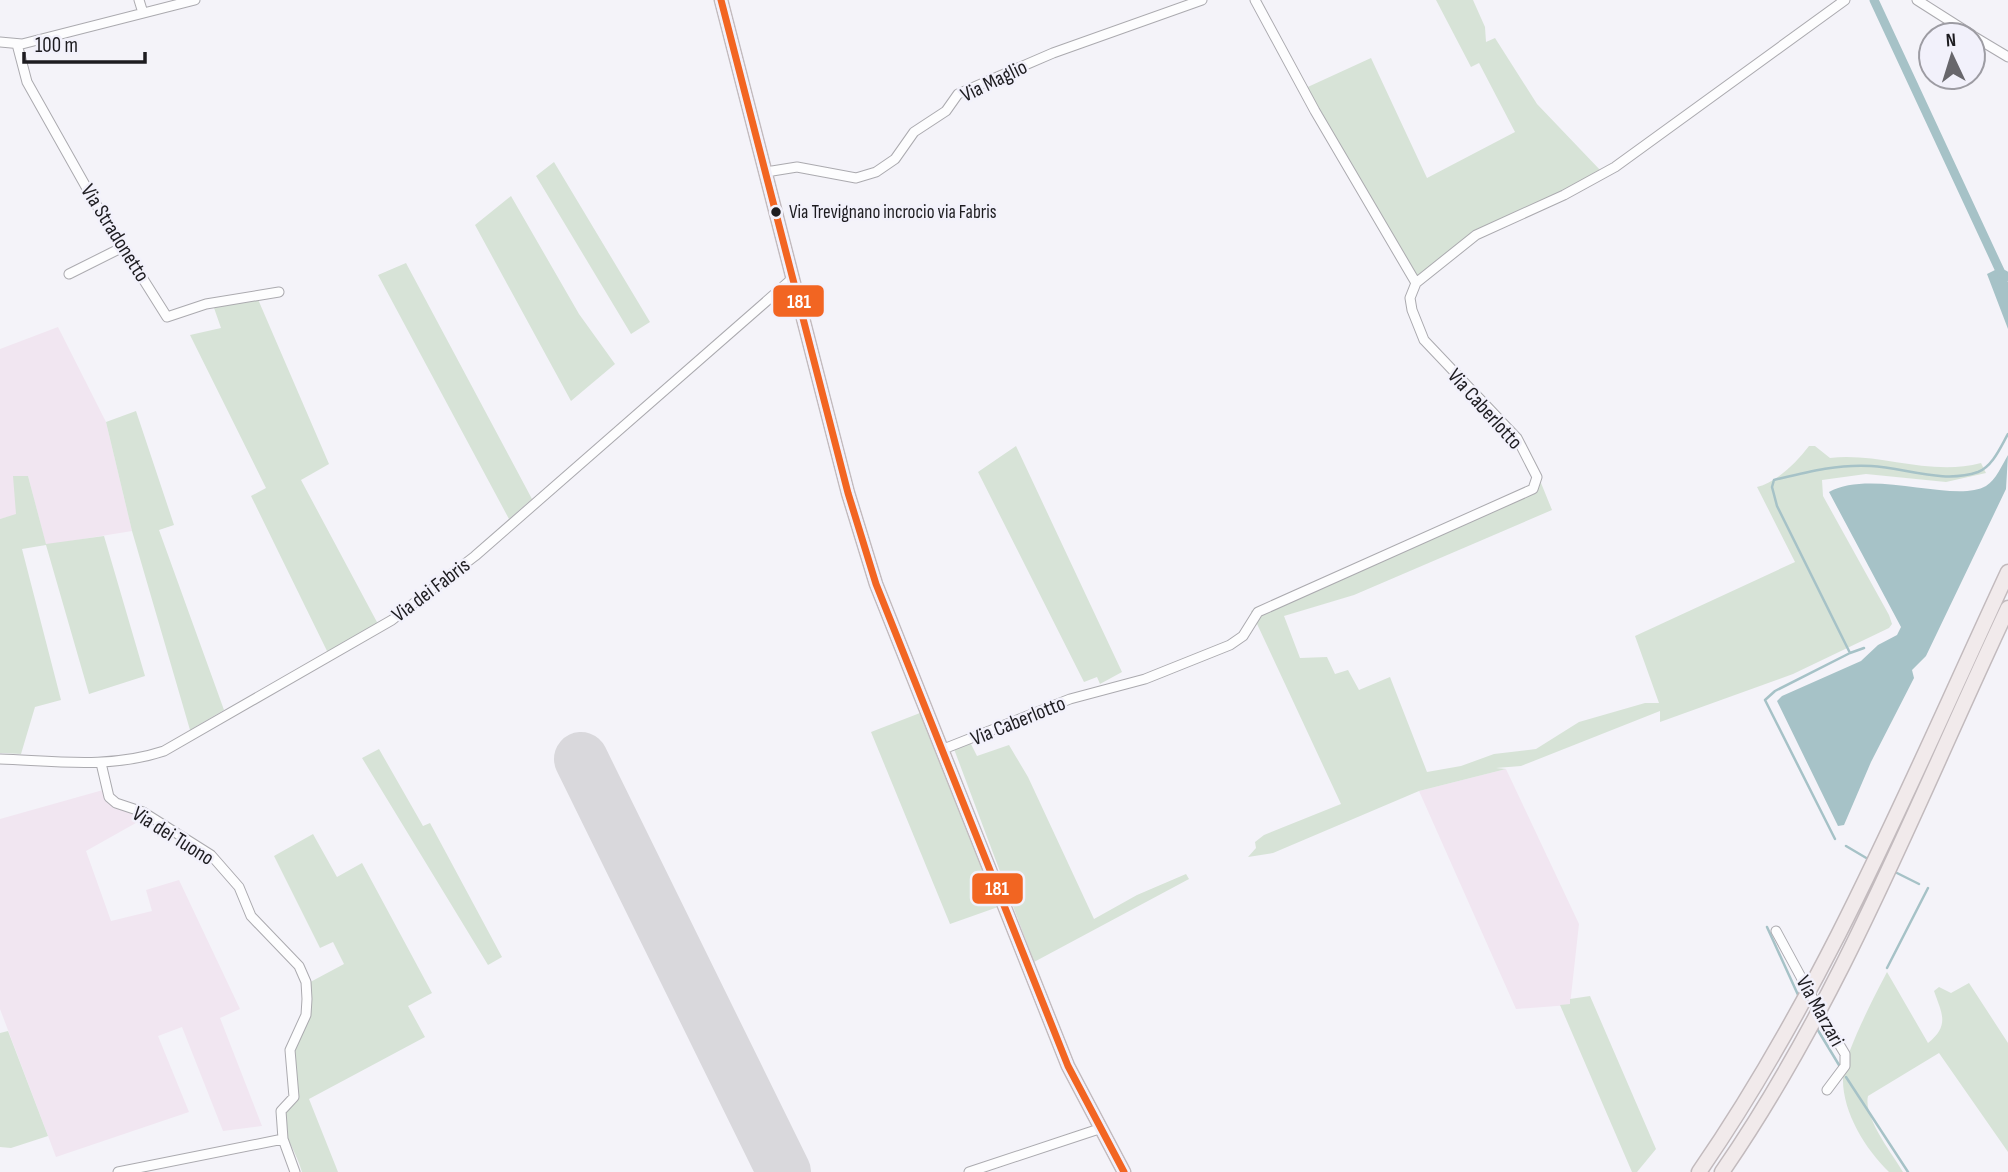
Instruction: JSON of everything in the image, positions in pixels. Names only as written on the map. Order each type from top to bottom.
[{"type":"highway","points":[[1699,1172],[1759,1082],[1821,972],[2008,572]]},
{"type":"highway","points":[[1722,1172],[1796,1057],[1844,966],[2008,608]]},
{"type":"main road","points":[[721,0],[862,541],[897,640],[1068,1066],[1124,1172]]},
{"type":"street","points":[[139,0],[143,13]]},
{"type":"street","points":[[0,42],[17,44],[195,0]]},
{"type":"street","name":"Via Maglio","points":[[766,172],[797,167],[856,178],[876,172],[895,159],[914,132],[946,111],[958,94],[1053,53],[1202,0]]},
{"type":"street","points":[[1255,0],[1315,111],[1416,283],[1476,234],[1564,195],[1615,167],[1845,0]]},
{"type":"street","points":[[1917,0],[1951,21]]},
{"type":"street","name":"Via Stradonetto","points":[[17,44],[27,82],[167,317],[206,304],[279,292]]},
{"type":"street","points":[[1987,44],[2008,57]]},
{"type":"street","points":[[69,274],[123,247]]},
{"type":"street","name":"Via dei Fabris","points":[[0,759],[101,763],[137,760],[164,751],[392,620],[475,556],[793,278]]},
{"type":"street","name":"Via Caberlotto","points":[[942,750],[1070,699],[1145,679],[1230,645],[1242,636],[1258,612],[1533,489],[1537,477],[1517,438],[1424,340],[1410,298],[1416,283]]},
{"type":"street","name":"Via dei Tuono","points":[[101,763],[109,797],[116,803],[143,812],[211,855],[239,887],[251,916],[299,966],[306,982],[306,1015],[290,1051],[294,1097],[281,1111],[283,1139],[295,1172]]},
{"type":"street","name":"Via Marzari","points":[[1776,931],[1845,1054],[1845,1066],[1827,1090]]},
{"type":"street","points":[[969,1172],[1099,1129]]},
{"type":"street","points":[[118,1172],[283,1139]]},
{"type":"shaded area","points":[[1436,0],[1473,0],[1485,27],[1486,42],[1495,38],[1537,104],[1601,171],[1558,195],[1477,232],[1412,284],[1299,91],[1371,58],[1427,178],[1515,132],[1479,63],[1471,67]]},
{"type":"shaded area","points":[[554,162],[650,322],[631,334],[536,176]]},
{"type":"shaded area","points":[[511,196],[579,314],[615,364],[571,401],[475,225]]},
{"type":"shaded area","points":[[406,263],[532,499],[509,519],[378,275]]},
{"type":"shaded area","points":[[257,297],[329,464],[301,480],[378,624],[328,653],[251,496],[266,488],[190,335],[221,328],[213,305]]},
{"type":"shaded area","points":[[58,327],[106,422],[132,531],[46,545],[28,476],[16,515],[0,519],[0,349]]},
{"type":"shaded area","points":[[136,411],[174,525],[159,530],[224,710],[190,730],[132,531],[106,422]]},
{"type":"shaded area","points":[[1016,446],[1122,672],[1100,684],[1097,677],[1084,682],[978,472]]},
{"type":"shaded area","points":[[1809,446],[1815,446],[1830,458],[1868,458],[1943,467],[1981,463],[1986,473],[1946,482],[1866,474],[1822,480],[1823,496],[1889,615],[1892,624],[1889,628],[1793,674],[1660,722],[1660,711],[1521,766],[1496,768],[1506,769],[1419,791],[1273,853],[1248,857],[1256,848],[1255,842],[1264,835],[1341,804],[1251,611],[1541,483],[1552,510],[1354,595],[1284,616],[1300,658],[1327,657],[1335,674],[1348,670],[1359,690],[1390,677],[1427,772],[1461,766],[1494,754],[1536,749],[1579,722],[1645,703],[1659,703],[1635,636],[1795,562],[1757,487],[1786,471]]},
{"type":"shaded area","points":[[13,476],[28,476],[46,544],[104,536],[145,676],[89,694],[46,545],[22,549],[61,700],[35,707],[21,754],[0,753],[0,519],[16,514]]},
{"type":"shaded area","points":[[920,713],[940,753],[998,907],[950,924],[871,732]]},
{"type":"shaded area","points":[[969,740],[977,756],[1009,745],[1028,777],[1094,919],[1137,895],[1186,874],[1189,879],[1034,962],[951,741]]},
{"type":"shaded area","points":[[379,749],[423,826],[430,823],[502,957],[488,965],[362,758]]},
{"type":"shaded area","points":[[1506,769],[1579,924],[1570,1005],[1516,1009],[1419,791]]},
{"type":"shaded area","points":[[103,790],[150,815],[86,851],[111,921],[152,911],[146,890],[179,880],[240,1009],[220,1018],[262,1126],[223,1131],[182,1027],[158,1036],[189,1112],[56,1157],[0,1009],[0,819]]},
{"type":"shaded area","points":[[313,834],[337,877],[362,863],[432,993],[408,1006],[425,1037],[309,1099],[338,1172],[302,1172],[280,1119],[294,1096],[290,1067],[304,1001],[301,987],[344,964],[333,942],[320,948],[274,856]]},
{"type":"shaded area","points":[[1887,972],[1928,1043],[1942,1025],[1934,991],[1939,987],[1951,993],[1969,983],[2008,1043],[2008,1152],[1939,1053],[1868,1096],[1874,1124],[1903,1172],[1889,1172],[1864,1141],[1846,1103],[1843,1078],[1854,1040]]},
{"type":"shaded area","points":[[1590,996],[1656,1149],[1637,1172],[1632,1172],[1560,1005],[1570,1004],[1570,999]]},
{"type":"shaded area","points":[[8,1031],[48,1136],[11,1148],[0,1147],[0,1033]]},
{"type":"water","points":[[1995,270],[2008,282],[2008,329],[1987,274]]},
{"type":"water","points":[[2008,455],[2006,489],[1926,656],[1912,670],[1914,678],[1871,762],[1844,825],[1838,826],[1777,701],[1782,696],[1861,661],[1878,645],[1897,635],[1901,627],[1829,492],[1867,483],[1954,491],[1972,490],[1990,483]]},
{"type":"waterway","points":[[1874,0],[2001,273],[2008,277]]},
{"type":"waterway","points":[[1835,839],[1765,700],[1775,691],[1850,653],[1777,506],[1772,487],[1774,480],[1846,466],[1884,467],[1938,476],[1965,475],[1978,472],[1988,465],[2008,434]]},
{"type":"waterway","points":[[1850,653],[1864,648]]},
{"type":"waterway","points":[[1846,846],[1868,859]]},
{"type":"waterway","points":[[1893,871],[1919,884]]},
{"type":"waterway","points":[[1887,968],[1928,888]]},
{"type":"waterway","points":[[1767,927],[1799,997]]},
{"type":"waterway","points":[[1816,1027],[1839,1065]]},
{"type":"waterway","points":[[1846,1077],[1908,1172]]},
{"type":"runway","points":[[581,759],[784,1172]]},
{"type":"transit line","name":"181","points":[[721,0],[848,493],[876,584],[1068,1066],[1124,1172]]},
{"type":"place","name":"Via Trevignano incrocio via Fabris","points":[[776,212]]}]
